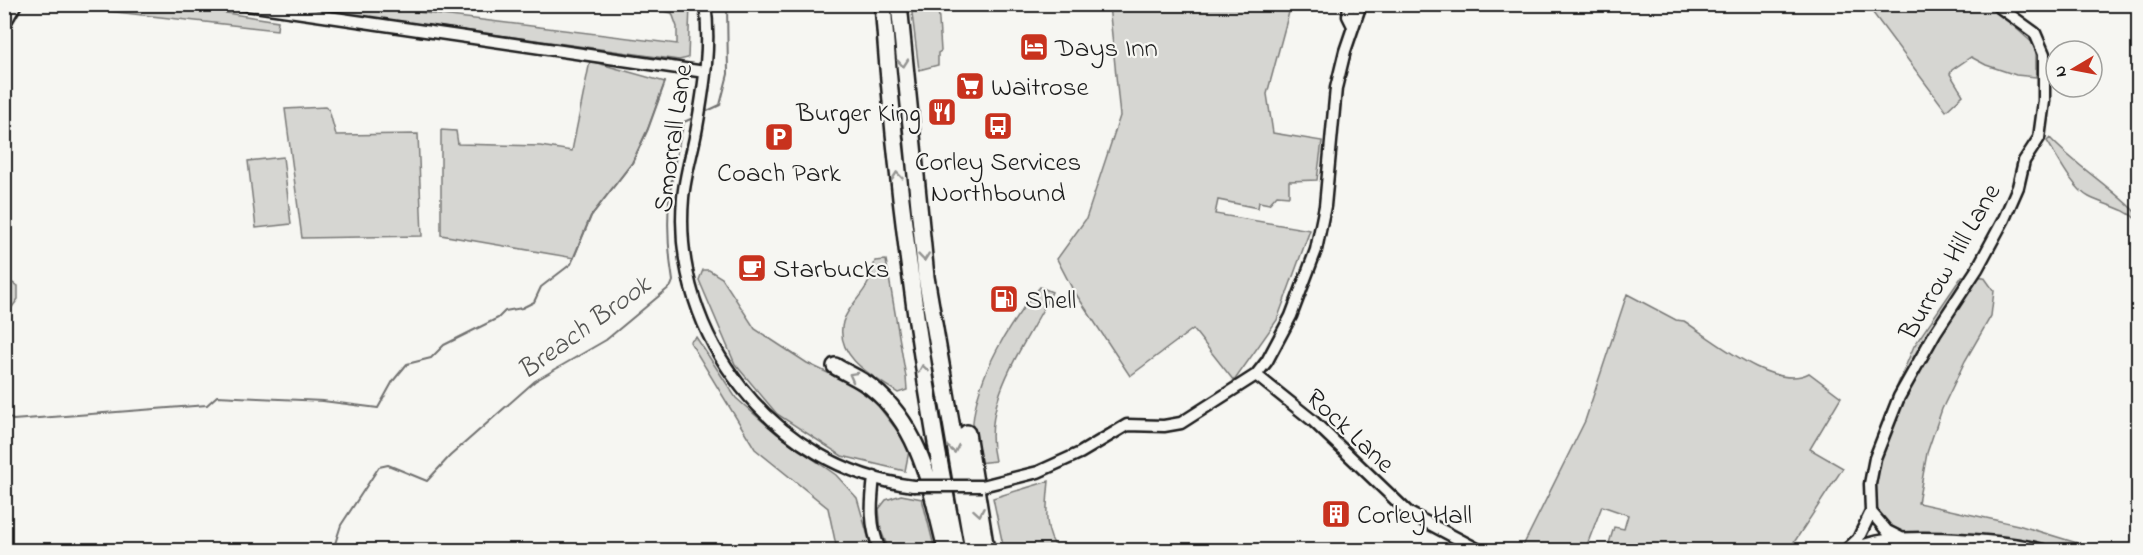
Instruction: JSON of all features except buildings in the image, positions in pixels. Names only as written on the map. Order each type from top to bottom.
[{"type":"highway","points":[[883,4],[890,114],[913,304],[936,450],[956,550]]},
{"type":"highway","points":[[898,4],[926,277],[952,440],[973,550]]},
{"type":"highway","points":[[835,366],[870,386],[896,410],[908,429],[926,468],[946,550]]},
{"type":"highway","points":[[967,433],[986,550]]},
{"type":"street","points":[[4,24],[16,4]]},
{"type":"street","points":[[240,4],[705,72]]},
{"type":"street","name":"Smorrall Lane","points":[[705,4],[708,24],[705,72],[698,121],[687,165],[682,239],[694,302],[721,359],[745,394],[785,433],[828,460],[874,477],[912,486],[982,486],[1038,472],[1080,453],[1127,425],[1164,426],[1181,423],[1256,375]]},
{"type":"street","points":[[1349,4],[1348,16],[1353,26]]},
{"type":"street","points":[[1256,375],[1267,361],[1291,316],[1316,250],[1325,206],[1336,88],[1361,4]]},
{"type":"street","name":"Burrow Hill Lane","points":[[1846,550],[1858,539],[1871,512],[1870,484],[1875,458],[1899,397],[2004,219],[2018,187],[2024,161],[2039,138],[2044,101],[2044,54],[2035,33],[1995,4]]},
{"type":"street","name":"Rock Lane","points":[[1256,375],[1312,420],[1409,513],[1479,550]]},
{"type":"street","points":[[874,477],[870,510],[872,529],[879,550]]},
{"type":"street","points":[[1871,512],[1887,531],[1901,538]]},
{"type":"street","points":[[1846,550],[1901,538],[1994,543],[2043,550]]},
{"type":"shaded area","points":[[53,5],[175,5],[278,21],[277,30]]},
{"type":"shaded area","points":[[283,5],[360,5],[677,44],[677,27],[672,13],[647,8],[647,5],[690,5],[688,58],[679,60]]},
{"type":"shaded area","points":[[911,5],[938,5],[941,51],[938,53],[938,65],[919,70]]},
{"type":"shaded area","points":[[1109,5],[1291,5],[1267,94],[1273,133],[1322,141],[1317,180],[1289,181],[1289,196],[1277,195],[1269,204],[1259,202],[1258,208],[1218,200],[1215,214],[1310,230],[1277,320],[1234,381],[1193,329],[1130,376],[1072,288],[1057,259],[1086,219],[1120,116]]},
{"type":"shaded area","points":[[1867,5],[1990,5],[2036,46],[2036,77],[2016,75],[1986,65],[1971,57],[1952,70],[1950,74],[1963,95],[1946,111]]},
{"type":"shaded area","points":[[590,61],[665,82],[647,131],[632,163],[591,216],[574,258],[441,235],[441,130],[456,131],[458,144],[540,146],[572,151]]},
{"type":"shaded area","points":[[325,107],[329,110],[336,135],[418,134],[422,236],[302,238],[285,109]]},
{"type":"shaded area","points":[[2050,138],[2128,205],[2138,215],[2138,221],[2133,216],[2083,193],[2071,180],[2047,141]]},
{"type":"shaded area","points":[[283,157],[291,224],[256,228],[248,161]]},
{"type":"shaded area","points":[[886,260],[906,377],[907,390],[898,393],[858,365],[844,346],[842,334],[845,317],[868,283],[875,261]]},
{"type":"shaded area","points":[[703,270],[709,270],[722,278],[755,329],[807,363],[849,383],[876,403],[899,433],[909,451],[905,471],[842,456],[777,414],[735,364],[699,280]]},
{"type":"shaded area","points":[[1962,276],[1984,277],[1994,291],[1991,316],[1965,361],[1942,409],[1927,453],[1918,503],[2018,525],[2100,550],[2057,550],[2035,544],[1906,535],[1891,528],[1873,508],[1879,465],[1893,424],[1884,417],[1914,346]]},
{"type":"shaded area","points":[[5,279],[18,286],[18,299],[5,317]]},
{"type":"shaded area","points":[[1040,287],[1052,292],[1008,373],[1000,394],[994,416],[992,438],[995,461],[977,463],[973,422],[981,386],[1006,333]]},
{"type":"shaded area","points":[[1627,294],[1676,320],[1684,321],[1744,361],[1762,370],[1795,377],[1809,373],[1841,397],[1810,449],[1843,468],[1789,550],[1678,548],[1678,550],[1607,550],[1614,527],[1624,529],[1628,515],[1602,506],[1585,550],[1521,550],[1585,421]]},
{"type":"shaded area","points":[[696,337],[736,398],[777,434],[836,475],[857,498],[872,550],[837,550],[828,508],[755,449],[690,342]]},
{"type":"shaded area","points":[[1049,481],[1048,527],[1059,550],[1004,550],[993,498]]},
{"type":"shaded area","points":[[901,495],[922,499],[935,550],[889,550],[881,531],[879,509],[886,500]]},
{"type":"shaded area","points":[[1919,544],[1987,550],[1872,550]]},
{"type":"waterway","name":"Breach Brook","points":[[703,113],[720,105],[728,74],[727,4]]},
{"type":"waterway","points":[[4,413],[13,420],[207,405],[217,396],[323,401],[378,408],[393,381],[407,364],[431,358],[444,345],[498,318],[505,311],[522,308],[534,302],[541,287],[571,264],[591,216],[632,163],[648,129],[665,82]]},
{"type":"waterway","name":"Breach Brook","points":[[333,550],[341,525],[379,467],[388,465],[427,481],[450,456],[535,381],[606,340],[671,286],[673,281],[668,238],[671,182],[684,122],[695,117]]},
{"type":"place","name":"Days Inn","points":[[1034,47]]},
{"type":"place","name":"Waitrose","points":[[970,86]]},
{"type":"place","name":"Burger King","points":[[942,112]]},
{"type":"place","name":"Corley Services Northbound","points":[[998,126]]},
{"type":"place","name":"Coach Park","points":[[779,137]]},
{"type":"place","name":"Starbucks","points":[[752,268]]},
{"type":"place","name":"Shell","points":[[1004,299]]},
{"type":"place","name":"Corley Hall","points":[[1336,514]]}]
